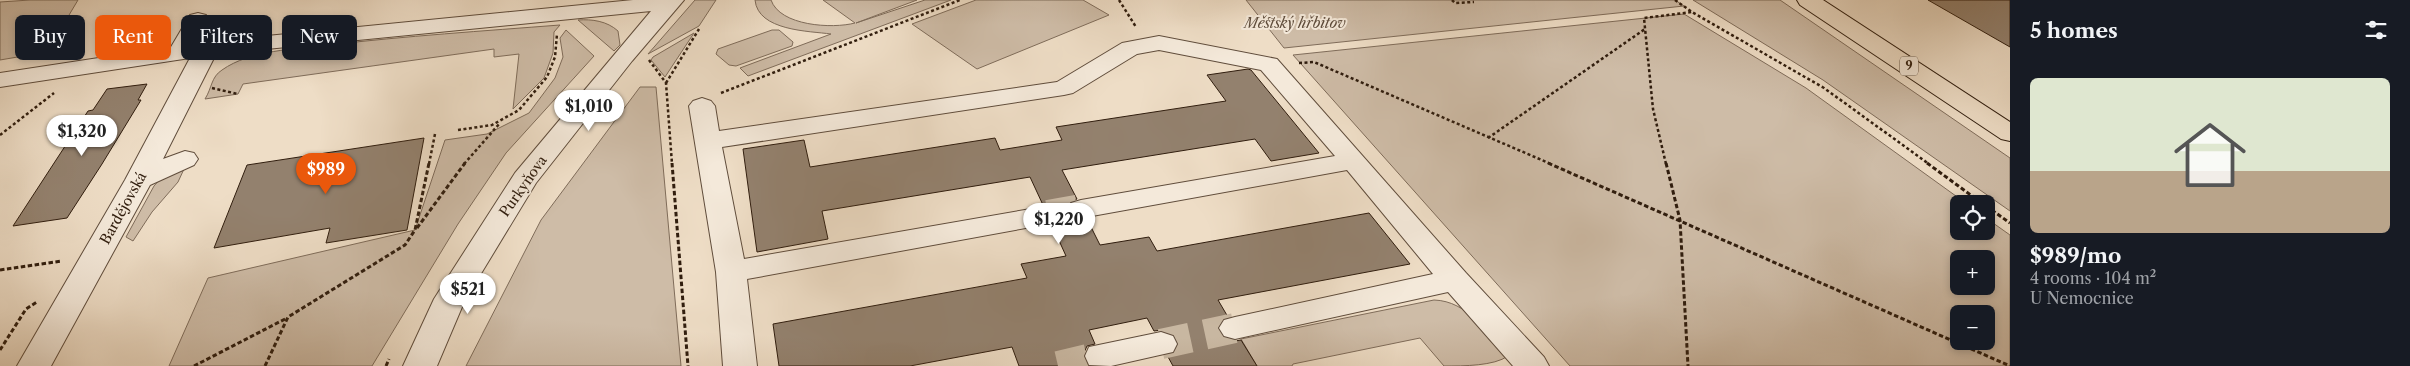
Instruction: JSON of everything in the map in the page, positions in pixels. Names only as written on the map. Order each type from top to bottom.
[{"type":"main road","name":"9","points":[[1808,0],[2010,133]]},
{"type":"street","points":[[572,20],[630,0]]},
{"type":"street","points":[[272,43],[572,20],[672,1]]},
{"type":"street","name":"Purkyňova","points":[[420,366],[450,299],[525,179],[640,53],[672,1]]},
{"type":"street","points":[[572,20],[620,25],[629,33],[640,53]]},
{"type":"street","points":[[708,141],[1064,88],[1130,48],[1159,42],[1269,64],[1455,280],[1532,366]]},
{"type":"street","points":[[0,80],[179,52],[181,49]]},
{"type":"street","name":"Bardějovská","points":[[48,353],[201,60]]},
{"type":"street","points":[[702,106],[731,272],[740,366]]},
{"type":"street","points":[[139,180],[185,159]]},
{"type":"street","points":[[1081,209],[1354,161]]},
{"type":"street","points":[[731,272],[1048,215]]},
{"type":"street","points":[[1235,328],[1455,280]]},
{"type":"street","points":[[1101,356],[1161,344]]},
{"type":"path","points":[[702,106],[724,91],[960,0]]},
{"type":"path","points":[[1118,0],[1147,45]]},
{"type":"path","points":[[1452,0],[1455,3],[1474,2],[1472,0]]},
{"type":"path","points":[[1676,0],[1692,12],[1824,88],[1971,195]]},
{"type":"path","points":[[1688,366],[1680,220],[1653,109],[1644,18],[1692,12]]},
{"type":"path","points":[[194,366],[288,317],[405,245],[457,172],[501,122],[519,110],[547,77],[555,57],[557,34],[572,20]]},
{"type":"path","points":[[688,366],[666,83],[699,29]]},
{"type":"path","points":[[1487,138],[1645,29]]},
{"type":"path","points":[[640,53],[666,83]]},
{"type":"path","points":[[1314,62],[1680,220],[2010,366]]},
{"type":"path","points":[[0,135],[85,67]]},
{"type":"path","points":[[207,87],[238,94]]},
{"type":"path","points":[[458,130],[501,122]]},
{"type":"path","points":[[415,230],[435,134]]},
{"type":"path","points":[[1995,212],[2010,223]]},
{"type":"path","points":[[0,270],[70,260]]},
{"type":"path","points":[[0,350],[26,309],[37,302],[42,295]]},
{"type":"path","points":[[265,366],[288,317]]},
{"type":"green space","points":[[78,0],[69,15],[15,15],[15,57],[0,60],[0,2]]},
{"type":"green space","points":[[695,0],[716,0],[699,26],[648,54]]},
{"type":"green space","points":[[755,0],[771,0],[776,9],[795,20],[808,24],[833,26],[855,23],[823,0],[917,0],[856,23],[925,0],[951,0],[748,76],[740,68],[831,34],[786,28],[775,24],[765,18],[758,10]]},
{"type":"green space","points":[[976,0],[1083,0],[1109,15],[977,69],[912,24]]},
{"type":"green space","name":"Městský hřbitov","points":[[1246,0],[1675,0],[1684,6],[1284,48]]},
{"type":"green space","points":[[1693,0],[1780,0],[2010,158],[2010,211],[1995,200],[1995,195],[1987,195],[1823,80]]},
{"type":"green space","points":[[1684,14],[1806,88],[1955,195],[1950,195],[1950,240],[1995,240],[1995,224],[2010,235],[2010,366],[1570,366],[1293,55]]},
{"type":"green space","points":[[578,20],[599,21],[609,25],[618,31],[620,45],[614,51]]},
{"type":"green space","points":[[560,25],[554,32],[553,53],[544,78],[513,109],[519,54],[494,57],[494,49],[243,84],[238,94],[205,99],[218,73],[241,60],[272,60],[272,52],[282,50],[282,60],[357,60],[357,42]]},
{"type":"green space","points":[[566,30],[594,56],[506,153],[458,224],[372,366],[169,366],[208,278],[415,230],[445,140],[487,134],[529,113],[555,78],[563,57],[560,38]]},
{"type":"green space","points":[[772,30],[779,30],[793,42],[792,46],[736,66],[729,65],[716,54],[718,49]]},
{"type":"green space","points":[[694,33],[665,77],[651,60]]},
{"type":"green space","points":[[640,87],[656,87],[681,366],[466,366],[541,220]]},
{"type":"green space","points":[[184,169],[178,182],[152,212],[133,241],[126,237],[154,186],[161,178]]},
{"type":"green space","points":[[1434,300],[1457,306],[1467,312],[1484,328],[1508,356],[1487,364],[1444,366],[1420,338],[1293,364],[1292,366],[1257,366],[1241,339]]},
{"type":"building","points":[[1928,0],[2010,0],[2010,47]]},
{"type":"building","points":[[1251,70],[1319,153],[1271,161],[1255,139],[1062,170],[1077,199],[1069,202],[1065,210],[1070,217],[1087,219],[1100,245],[1149,237],[1157,251],[1369,213],[1410,264],[1218,300],[1228,317],[1222,319],[1217,329],[1224,338],[1235,341],[1241,340],[1257,366],[1173,366],[1167,355],[1175,353],[1179,345],[1175,335],[1162,330],[1154,331],[1147,318],[1089,330],[1095,344],[1087,346],[1083,355],[1088,366],[1019,366],[1012,347],[910,366],[779,366],[773,324],[1027,278],[1021,264],[1066,256],[1052,225],[1060,222],[1064,214],[1059,207],[1043,205],[1030,177],[822,211],[828,239],[757,252],[743,149],[804,140],[810,167],[995,138],[1000,150],[1062,140],[1056,127],[1226,101],[1207,75]]},
{"type":"building","points":[[147,84],[138,100],[141,100],[67,218],[13,226],[88,111],[93,110],[107,89]]},
{"type":"building","points":[[424,138],[407,230],[326,243],[330,228],[214,248],[247,165]]},
{"type":"tunnel","points":[[1048,215],[1081,209]]},
{"type":"tunnel","points":[[1161,344],[1235,328]]},
{"type":"tunnel","points":[[1058,366],[1101,356]]}]
